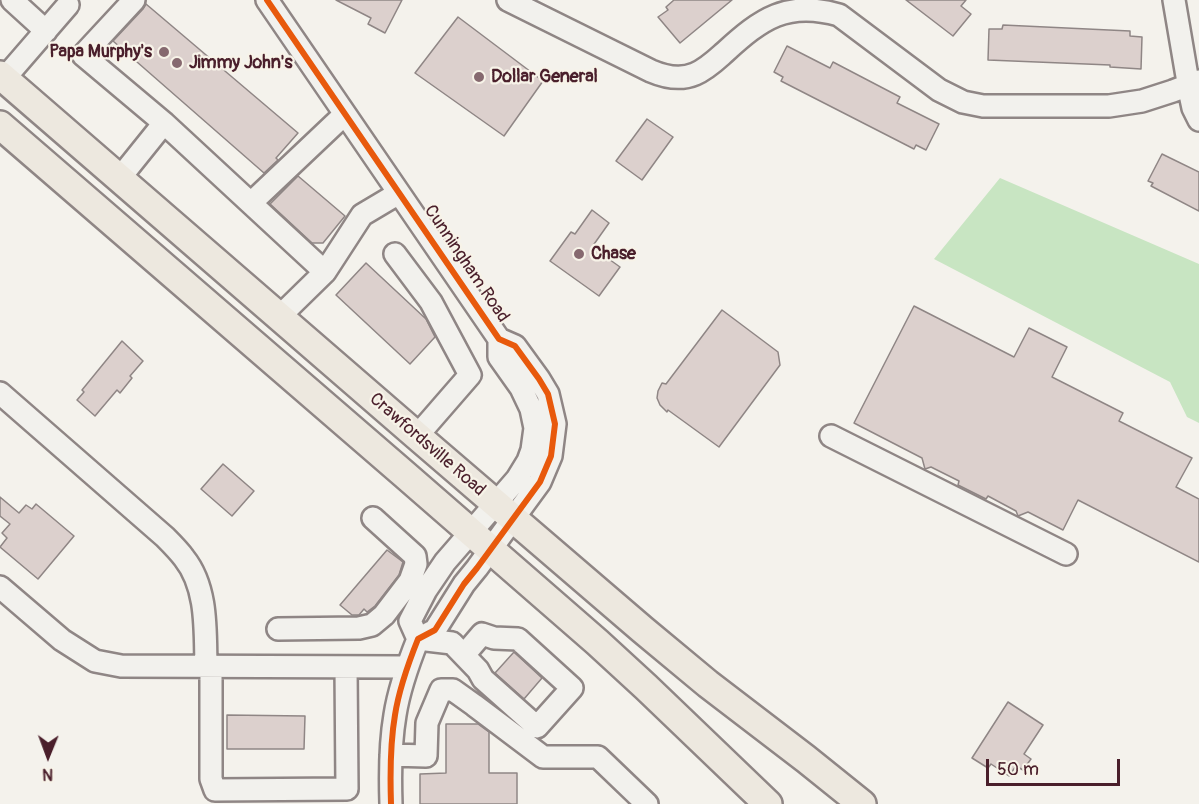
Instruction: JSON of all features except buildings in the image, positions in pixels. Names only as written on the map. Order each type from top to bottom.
[{"type":"main road","name":"Crawfordsville Road","points":[[2,77],[504,511],[708,684],[862,804]]},
{"type":"main road","name":"Crawfordsville Road","points":[[0,125],[481,541],[646,687],[768,804]]},
{"type":"street","points":[[12,0],[46,31]]},
{"type":"street","points":[[134,0],[82,55],[164,123],[325,272]]},
{"type":"street","name":"Cunningham Road","points":[[267,0],[499,339],[515,346],[548,394],[555,424],[548,466],[540,482],[504,511],[481,541]]},
{"type":"street","points":[[508,0],[665,77],[694,75],[713,63],[768,13],[783,5],[800,3],[824,6],[939,90],[963,102],[976,105],[996,107],[1109,105],[1142,101],[1193,83]]},
{"type":"street","points":[[1174,0],[1193,83],[1193,108],[1199,120]]},
{"type":"street","points":[[2,77],[68,5]]},
{"type":"street","points":[[250,203],[345,114]]},
{"type":"street","points":[[119,178],[164,123]]},
{"type":"street","points":[[279,317],[325,272],[362,215],[399,193]]},
{"type":"street","points":[[395,254],[431,302],[470,375],[417,436]]},
{"type":"street","points":[[431,302],[459,281]]},
{"type":"street","points":[[0,393],[165,537],[186,559],[198,584],[204,613],[211,778],[215,790],[347,789],[346,667]]},
{"type":"street","points":[[831,436],[1066,554]]},
{"type":"street","points":[[278,628],[358,628],[372,625],[384,615],[410,581],[416,564],[415,556],[372,518]]},
{"type":"street","points":[[418,639],[410,621],[426,590],[445,562],[481,541]]},
{"type":"street","points":[[391,804],[391,755],[395,714],[402,681],[418,639],[435,630],[477,568],[481,541]]},
{"type":"street","points":[[0,587],[62,640],[95,661],[121,666],[407,668]]},
{"type":"street","points":[[418,639],[452,643],[478,670],[483,679],[537,727],[572,688],[518,639],[494,638],[482,634],[464,655]]},
{"type":"street","points":[[391,755],[426,756],[428,723],[441,690],[453,690],[543,757],[598,757],[647,804]]},
{"type":"green space","points":[[1000,178],[1199,264],[1199,423],[1187,417],[1170,382],[934,259]]},
{"type":"cycle path","points":[[267,0],[499,339],[515,346],[539,379],[548,394],[555,424],[551,456],[540,482],[464,584],[435,630],[418,639],[404,677],[395,715],[391,759],[391,804]]},
{"type":"place","name":"Papa Murphy's","points":[[164,52]]},
{"type":"place","name":"Jimmy John's","points":[[177,63]]},
{"type":"place","name":"Dollar General","points":[[479,77]]},
{"type":"place","name":"Chase","points":[[579,254]]}]
